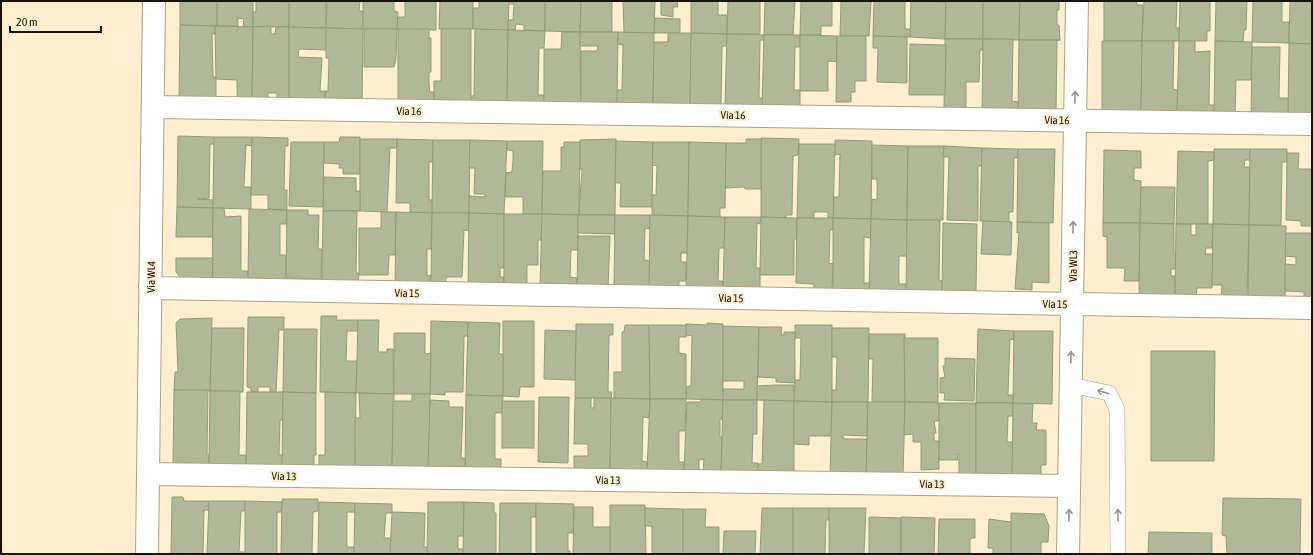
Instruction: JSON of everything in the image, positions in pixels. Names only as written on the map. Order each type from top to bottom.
[{"type":"street","name":"Via WL4","points":[[147,554],[154,1]]},
{"type":"street","name":"Via WL3","points":[[1068,554],[1076,1]]},
{"type":"street","name":"Via 16","points":[[153,107],[1312,124]]},
{"type":"street","name":"Via 15","points":[[150,288],[1312,308]]},
{"type":"street","name":"Via 13","points":[[148,474],[1069,486]]},
{"type":"lane","points":[[1071,385],[1109,393],[1117,409],[1118,554]]},
{"type":"building","points":[[180,1],[217,1],[217,26],[180,25]]},
{"type":"building","points":[[217,1],[253,1],[253,27],[243,26],[244,19],[238,18],[238,26],[217,26]]},
{"type":"building","points":[[256,1],[289,2],[289,27],[253,27],[253,12],[256,12]]},
{"type":"building","points":[[289,1],[326,1],[326,28],[289,27]]},
{"type":"building","points":[[327,1],[360,1],[359,11],[363,11],[363,29],[326,28]]},
{"type":"building","points":[[363,1],[394,1],[394,11],[398,12],[397,29],[363,29]]},
{"type":"building","points":[[405,1],[436,1],[436,30],[397,29],[398,17],[405,17]]},
{"type":"building","points":[[440,1],[473,1],[473,29],[439,29]]},
{"type":"building","points":[[479,1],[509,1],[508,30],[473,29],[473,8],[479,8]]},
{"type":"building","points":[[509,1],[545,1],[545,31],[524,30],[524,25],[516,24],[515,30],[508,30],[508,20],[513,20],[514,4],[509,4]]},
{"type":"building","points":[[545,1],[581,1],[580,32],[545,31]]},
{"type":"building","points":[[581,1],[612,1],[612,32],[580,32]]},
{"type":"building","points":[[623,1],[655,1],[654,33],[624,33]]},
{"type":"building","points":[[661,1],[677,1],[678,7],[673,7],[673,17],[661,15]]},
{"type":"building","points":[[691,1],[718,1],[718,15],[727,15],[727,34],[691,33]]},
{"type":"building","points":[[728,1],[760,1],[760,34],[727,34]]},
{"type":"building","points":[[765,1],[795,1],[793,35],[764,35]]},
{"type":"building","points":[[801,1],[832,1],[832,26],[821,26],[821,35],[800,35]]},
{"type":"building","points":[[841,1],[871,1],[869,36],[840,36]]},
{"type":"building","points":[[874,1],[905,1],[905,29],[911,29],[910,37],[873,36]]},
{"type":"building","points":[[911,1],[946,2],[945,39],[910,37]]},
{"type":"building","points":[[946,1],[983,1],[983,39],[945,39]]},
{"type":"building","points":[[983,1],[1020,1],[1019,40],[983,39]]},
{"type":"building","points":[[1020,1],[1059,1],[1059,10],[1057,10],[1057,25],[1059,25],[1060,40],[1019,40]]},
{"type":"building","points":[[1104,1],[1137,1],[1137,5],[1143,5],[1142,41],[1104,41]]},
{"type":"building","points":[[1144,1],[1177,1],[1176,28],[1179,28],[1179,41],[1142,41]]},
{"type":"building","points":[[1180,1],[1210,1],[1210,31],[1207,31],[1207,41],[1179,41]]},
{"type":"building","points":[[1216,1],[1247,1],[1246,30],[1244,30],[1243,42],[1215,41]]},
{"type":"building","points":[[1253,1],[1282,1],[1282,22],[1289,22],[1289,43],[1252,42]]},
{"type":"building","points":[[1290,1],[1312,1],[1312,44],[1289,43]]},
{"type":"building","points":[[655,18],[680,19],[680,33],[654,33]]},
{"type":"building","points":[[180,25],[215,26],[215,34],[212,34],[213,77],[216,77],[216,99],[179,98]]},
{"type":"building","points":[[215,26],[253,27],[252,100],[237,100],[237,80],[216,79]]},
{"type":"building","points":[[271,26],[271,34],[275,34],[276,27],[289,27],[289,101],[252,100],[253,27]],"holes":[[[268,93],[277,93],[277,98],[268,98]]]},
{"type":"building","points":[[289,27],[326,28],[326,50],[299,49],[298,57],[322,58],[320,91],[325,91],[325,103],[289,102]]},
{"type":"building","points":[[326,28],[363,29],[362,103],[325,103],[325,91],[328,91],[329,58],[326,58]]},
{"type":"building","points":[[364,29],[397,29],[396,59],[394,67],[364,67]]},
{"type":"building","points":[[398,29],[429,29],[429,38],[431,38],[431,72],[429,72],[429,85],[430,92],[434,92],[434,102],[398,101]]},
{"type":"building","points":[[441,29],[471,29],[471,103],[434,102],[434,81],[441,81]]},
{"type":"building","points":[[475,29],[508,30],[507,103],[471,103],[471,96],[474,96]]},
{"type":"building","points":[[508,30],[545,31],[544,48],[539,48],[538,95],[544,95],[544,104],[507,103]]},
{"type":"building","points":[[562,32],[580,32],[581,108],[544,107],[544,49],[561,49]]},
{"type":"building","points":[[580,32],[618,32],[617,108],[581,108],[581,51],[597,51],[598,46],[580,46]]},
{"type":"building","points":[[618,32],[654,33],[653,106],[617,105],[617,90],[622,90],[623,45],[618,44]]},
{"type":"building","points":[[668,33],[691,33],[690,109],[653,108],[654,42],[668,42]]},
{"type":"building","points":[[691,33],[727,34],[727,46],[722,46],[721,107],[690,106]]},
{"type":"building","points":[[727,34],[764,35],[764,40],[760,40],[759,98],[763,98],[762,108],[725,107]]},
{"type":"building","points":[[764,35],[800,35],[800,47],[795,47],[794,90],[800,90],[800,108],[762,108]]},
{"type":"building","points":[[800,35],[837,36],[837,62],[828,61],[828,91],[800,91]]},
{"type":"building","points":[[837,36],[866,36],[866,81],[855,81],[855,92],[851,92],[851,102],[836,102]]},
{"type":"building","points":[[873,36],[907,37],[907,83],[877,82],[878,48],[873,48]]},
{"type":"building","points":[[945,39],[983,39],[983,50],[980,50],[979,82],[966,82],[966,111],[944,112]]},
{"type":"building","points":[[983,39],[1013,39],[1012,101],[1018,102],[1018,113],[982,111]]},
{"type":"building","points":[[1019,40],[1057,40],[1056,113],[1018,113]]},
{"type":"building","points":[[1102,41],[1142,41],[1141,114],[1102,113]]},
{"type":"building","points":[[1142,41],[1174,41],[1173,89],[1178,90],[1177,114],[1141,114]]},
{"type":"building","points":[[1179,41],[1195,41],[1195,52],[1210,51],[1209,105],[1214,105],[1214,115],[1177,114]]},
{"type":"building","points":[[1215,41],[1252,42],[1251,80],[1236,80],[1235,115],[1214,115]]},
{"type":"building","points":[[1289,43],[1312,44],[1312,117],[1288,116]]},
{"type":"building","points":[[910,44],[946,45],[945,95],[909,95]]},
{"type":"building","points":[[1252,47],[1280,47],[1279,98],[1288,98],[1288,116],[1251,119]]},
{"type":"building","points":[[178,136],[214,137],[215,144],[210,144],[209,198],[198,199],[214,200],[213,208],[177,207]]},
{"type":"building","points":[[214,137],[252,137],[252,146],[246,145],[244,185],[244,187],[251,187],[251,209],[213,208]]},
{"type":"building","points":[[252,137],[288,138],[288,146],[285,146],[284,190],[287,190],[287,210],[268,209],[268,195],[251,195]]},
{"type":"building","points":[[340,137],[360,137],[360,174],[343,174],[343,168],[339,168],[340,164],[324,163],[324,142],[339,142]]},
{"type":"building","points":[[761,138],[799,139],[798,155],[793,156],[792,215],[786,215],[786,218],[761,217]]},
{"type":"building","points":[[360,139],[397,139],[397,148],[390,148],[387,212],[360,211]]},
{"type":"building","points":[[397,139],[433,140],[433,162],[429,162],[429,200],[432,200],[432,213],[410,212],[410,203],[396,203]]},
{"type":"building","points":[[616,139],[615,215],[579,215],[582,169],[580,169],[580,140]]},
{"type":"building","points":[[746,139],[761,139],[761,189],[745,189],[744,187],[725,188],[726,143],[746,143]]},
{"type":"building","points":[[433,140],[470,140],[469,213],[432,213]]},
{"type":"building","points":[[470,140],[507,141],[504,214],[469,213],[469,196],[485,197],[485,194],[474,194],[475,168],[469,168]]},
{"type":"building","points":[[835,140],[872,141],[871,219],[833,218],[834,197],[839,197],[840,154],[835,155]]},
{"type":"building","points":[[507,141],[543,141],[542,214],[523,214],[523,197],[505,197],[506,173],[512,172],[513,160],[513,151],[507,150]]},
{"type":"building","points":[[616,141],[653,142],[652,207],[620,207],[621,183],[615,183]]},
{"type":"building","points":[[291,142],[324,142],[323,207],[289,206]]},
{"type":"building","points":[[564,142],[580,142],[579,215],[542,214],[543,171],[561,171],[561,147],[564,147]]},
{"type":"building","points":[[653,142],[689,142],[688,216],[652,215],[652,195],[656,195],[657,166],[652,165]]},
{"type":"building","points":[[689,142],[726,143],[725,208],[720,208],[720,217],[688,216]]},
{"type":"building","points":[[799,144],[835,144],[833,218],[828,219],[828,212],[814,212],[814,218],[797,218]]},
{"type":"building","points":[[872,145],[908,146],[907,220],[871,219],[872,199],[877,200],[877,179],[872,179]]},
{"type":"building","points":[[908,146],[944,146],[943,220],[907,220]]},
{"type":"building","points":[[944,146],[982,148],[982,166],[978,166],[978,221],[947,220],[949,157],[943,157]]},
{"type":"building","points":[[982,148],[1018,149],[1018,158],[1014,158],[1013,212],[1009,212],[1009,222],[980,221]]},
{"type":"building","points":[[1018,149],[1055,149],[1053,223],[1017,222]]},
{"type":"building","points":[[1214,149],[1250,149],[1250,160],[1245,160],[1244,167],[1250,167],[1249,225],[1213,224]]},
{"type":"building","points":[[1250,149],[1287,149],[1287,162],[1282,162],[1281,225],[1249,225]]},
{"type":"building","points":[[1104,150],[1141,151],[1141,168],[1134,168],[1134,180],[1141,181],[1140,223],[1103,223]]},
{"type":"building","points":[[1178,151],[1214,152],[1214,160],[1208,161],[1208,224],[1176,224]]},
{"type":"building","points":[[1287,153],[1299,153],[1298,169],[1312,169],[1312,226],[1301,226],[1301,221],[1286,220]]},
{"type":"building","points":[[324,177],[356,178],[356,191],[360,191],[360,211],[323,211]]},
{"type":"building","points":[[1141,187],[1175,187],[1174,224],[1140,223]]},
{"type":"building","points":[[177,207],[213,208],[213,237],[176,237]]},
{"type":"building","points":[[213,208],[224,208],[225,217],[241,216],[241,271],[248,271],[248,284],[212,283]]},
{"type":"building","points":[[249,209],[287,210],[286,224],[280,224],[280,255],[286,255],[286,283],[248,283]]},
{"type":"building","points":[[287,210],[308,210],[308,215],[319,215],[318,249],[322,249],[321,279],[286,278]]},
{"type":"building","points":[[323,211],[357,211],[356,273],[359,273],[358,285],[322,286]]},
{"type":"building","points":[[381,212],[396,212],[395,255],[389,255],[388,275],[359,275],[359,228],[381,228]]},
{"type":"building","points":[[396,212],[432,213],[431,249],[427,249],[427,276],[431,275],[431,286],[395,286]]},
{"type":"building","points":[[432,213],[469,213],[469,231],[464,230],[462,277],[446,277],[446,290],[431,286]]},
{"type":"building","points":[[469,213],[504,214],[504,268],[500,268],[500,277],[504,277],[504,288],[468,289]]},
{"type":"building","points":[[504,214],[542,214],[541,240],[538,240],[538,265],[527,265],[527,288],[504,288]]},
{"type":"building","points":[[542,214],[578,215],[578,250],[571,250],[570,277],[577,278],[577,289],[540,288]]},
{"type":"building","points":[[578,215],[615,215],[615,234],[578,233]]},
{"type":"building","points":[[615,215],[650,215],[650,229],[645,228],[644,260],[650,261],[649,288],[614,287]]},
{"type":"building","points":[[650,215],[688,216],[687,253],[681,253],[681,262],[686,262],[686,281],[679,281],[679,289],[649,288]]},
{"type":"building","points":[[688,216],[725,217],[724,248],[719,248],[718,281],[723,281],[723,289],[686,290]]},
{"type":"building","points":[[725,217],[761,217],[760,224],[757,223],[756,268],[760,268],[760,289],[723,289]]},
{"type":"building","points":[[761,217],[797,218],[797,239],[794,239],[794,275],[760,275]]},
{"type":"building","points":[[797,218],[833,218],[833,230],[830,230],[829,264],[833,263],[832,291],[814,291],[814,284],[796,283]]},
{"type":"building","points":[[833,218],[871,219],[871,238],[864,237],[864,283],[870,283],[869,294],[833,294]]},
{"type":"building","points":[[871,219],[907,220],[907,256],[899,256],[899,284],[906,284],[906,293],[869,292]]},
{"type":"building","points":[[907,220],[940,220],[939,280],[942,281],[942,293],[906,293]]},
{"type":"building","points":[[983,221],[1012,222],[1011,255],[981,254]]},
{"type":"building","points":[[1017,222],[1049,223],[1049,283],[1032,282],[1032,290],[1015,289],[1019,232],[1017,233]]},
{"type":"building","points":[[943,223],[977,224],[976,294],[942,293]]},
{"type":"building","points":[[1103,223],[1140,223],[1139,281],[1124,281],[1125,268],[1107,268],[1107,237],[1103,236]]},
{"type":"building","points":[[1140,223],[1174,224],[1174,253],[1176,254],[1176,269],[1171,269],[1171,276],[1175,276],[1175,297],[1139,297]]},
{"type":"building","points":[[1176,224],[1191,224],[1191,235],[1196,235],[1196,224],[1213,224],[1212,248],[1206,248],[1205,254],[1213,254],[1212,288],[1197,288],[1196,298],[1175,297]]},
{"type":"building","points":[[1213,224],[1249,225],[1247,298],[1221,298],[1222,285],[1212,285]]},
{"type":"building","points":[[1249,225],[1286,226],[1285,301],[1248,301]]},
{"type":"building","points":[[1286,233],[1312,233],[1312,301],[1304,299],[1304,292],[1285,291],[1285,264],[1296,265],[1296,257],[1285,256]]},
{"type":"building","points":[[578,236],[610,236],[608,289],[577,289]]},
{"type":"building","points":[[176,258],[213,258],[212,283],[184,282],[176,272]]},
{"type":"building","points":[[321,316],[337,316],[336,320],[358,320],[358,331],[347,331],[346,361],[357,361],[356,393],[320,392]]},
{"type":"building","points":[[248,317],[284,317],[284,330],[279,330],[276,392],[270,392],[270,387],[258,387],[258,392],[251,391],[251,388],[247,387]]},
{"type":"building","points":[[212,318],[210,391],[174,390],[175,372],[178,372],[176,323],[180,319]]},
{"type":"building","points":[[358,320],[379,320],[378,352],[387,352],[387,349],[393,349],[394,394],[356,393]]},
{"type":"building","points":[[431,321],[468,322],[468,336],[464,336],[463,392],[445,392],[445,395],[430,394]]},
{"type":"building","points":[[503,321],[534,321],[534,387],[520,387],[519,397],[503,396]]},
{"type":"building","points":[[468,322],[500,323],[499,354],[503,354],[503,396],[466,395]]},
{"type":"building","points":[[707,323],[723,324],[723,400],[686,399],[686,387],[691,386],[692,335],[686,336],[686,324],[707,325]]},
{"type":"building","points":[[576,324],[613,324],[613,335],[609,335],[608,392],[612,392],[611,398],[575,398]]},
{"type":"building","points":[[625,325],[649,325],[650,399],[614,398],[614,372],[622,372],[622,332],[624,332]]},
{"type":"building","points":[[649,325],[686,325],[686,337],[679,337],[679,353],[686,354],[686,399],[650,399]]},
{"type":"building","points":[[795,325],[832,325],[832,402],[794,401],[795,380],[800,380],[801,338],[795,338]]},
{"type":"building","points":[[723,326],[759,327],[757,400],[723,400],[723,389],[744,389],[744,381],[723,381]]},
{"type":"building","points":[[759,327],[782,327],[781,335],[784,335],[784,332],[795,332],[795,383],[776,382],[776,378],[758,377]]},
{"type":"building","points":[[212,328],[244,328],[243,392],[210,391]]},
{"type":"building","points":[[832,328],[869,328],[868,402],[832,402],[832,390],[836,390],[837,357],[832,357]]},
{"type":"building","points":[[284,329],[317,329],[316,393],[283,392]]},
{"type":"building","points":[[978,329],[1014,331],[1014,340],[1010,339],[1008,395],[1013,395],[1013,403],[976,403]]},
{"type":"building","points":[[545,330],[576,331],[575,380],[544,379]]},
{"type":"building","points":[[1014,331],[1053,331],[1052,404],[1013,403]]},
{"type":"building","points":[[394,333],[425,333],[425,354],[431,353],[430,394],[394,394]]},
{"type":"building","points":[[869,334],[905,334],[905,402],[872,402],[873,359],[869,359]]},
{"type":"building","points":[[904,338],[938,338],[938,402],[905,402]]},
{"type":"building","points":[[1151,351],[1215,351],[1214,461],[1151,461]]},
{"type":"building","points":[[945,358],[975,359],[974,401],[944,400],[945,393],[940,393],[940,378],[945,377],[943,366],[945,366]]},
{"type":"building","points":[[794,385],[794,401],[757,400],[757,386]]},
{"type":"building","points":[[174,390],[208,390],[207,454],[209,454],[209,464],[173,463]]},
{"type":"building","points":[[210,391],[240,391],[239,455],[246,455],[246,465],[209,464]]},
{"type":"building","points":[[247,392],[283,392],[283,420],[280,420],[279,455],[283,455],[282,465],[246,465]]},
{"type":"building","points":[[283,392],[316,393],[316,455],[314,455],[314,466],[282,465]]},
{"type":"building","points":[[325,392],[356,393],[355,467],[319,466],[319,455],[325,455]]},
{"type":"building","points":[[359,393],[394,394],[392,467],[355,467],[355,418],[360,418]]},
{"type":"building","points":[[412,394],[430,394],[429,469],[392,469],[393,401],[412,401]]},
{"type":"building","points":[[466,395],[503,396],[502,413],[495,413],[495,459],[501,459],[501,469],[465,468]]},
{"type":"building","points":[[539,397],[569,397],[568,463],[538,462]]},
{"type":"building","points":[[575,398],[591,398],[591,408],[594,408],[594,398],[611,398],[610,471],[574,471],[574,456],[588,456],[588,444],[574,444]]},
{"type":"building","points":[[611,398],[650,399],[649,418],[643,417],[642,461],[647,462],[647,471],[610,471]]},
{"type":"building","points":[[650,399],[686,399],[685,431],[679,431],[679,462],[684,462],[684,475],[647,471]]},
{"type":"building","points":[[701,399],[723,400],[722,419],[720,419],[720,437],[722,437],[721,472],[703,472],[704,459],[699,460],[699,472],[684,472],[687,402],[701,402]]},
{"type":"building","points":[[430,400],[449,401],[449,407],[463,407],[461,458],[465,458],[465,468],[428,467]]},
{"type":"building","points":[[723,400],[757,400],[757,434],[753,434],[752,463],[758,463],[758,476],[721,472]]},
{"type":"building","points":[[764,400],[794,401],[794,475],[758,476],[758,464],[762,464]]},
{"type":"building","points":[[502,401],[534,401],[534,448],[502,448]]},
{"type":"building","points":[[794,401],[832,402],[831,436],[809,436],[809,445],[794,444]]},
{"type":"building","points":[[832,402],[868,402],[867,436],[843,435],[843,438],[846,439],[867,439],[866,474],[830,474]]},
{"type":"building","points":[[868,402],[905,402],[903,477],[866,477]]},
{"type":"building","points":[[905,402],[939,403],[939,421],[934,421],[936,433],[934,433],[934,441],[939,441],[939,469],[921,470],[921,442],[913,442],[913,434],[904,435]]},
{"type":"building","points":[[939,403],[976,403],[976,474],[959,477],[959,454],[957,454],[958,460],[939,460]]},
{"type":"building","points":[[976,403],[1013,403],[1013,416],[1008,416],[1007,442],[1013,442],[1012,475],[976,474]]},
{"type":"building","points":[[1013,403],[1033,404],[1032,423],[1037,423],[1036,430],[1046,430],[1046,465],[1041,465],[1041,478],[1012,475]]},
{"type":"building","points":[[172,497],[183,497],[184,501],[209,501],[209,510],[204,510],[203,554],[171,554]]},
{"type":"building","points":[[1223,498],[1301,499],[1300,554],[1227,554],[1226,536],[1222,535]]},
{"type":"building","points":[[282,499],[318,499],[318,511],[313,512],[312,554],[281,554]]},
{"type":"building","points":[[209,501],[245,501],[245,511],[241,511],[239,552],[245,552],[245,554],[207,554]]},
{"type":"building","points":[[245,501],[282,502],[281,512],[277,512],[277,554],[245,554]]},
{"type":"building","points":[[319,502],[355,503],[355,512],[347,512],[347,547],[354,547],[354,554],[318,554]]},
{"type":"building","points":[[428,502],[464,502],[464,536],[458,536],[458,549],[463,549],[463,554],[427,554]]},
{"type":"building","points":[[464,502],[494,503],[494,513],[496,513],[496,554],[463,554]]},
{"type":"building","points":[[355,503],[392,504],[392,513],[386,513],[384,538],[391,538],[390,554],[354,554]]},
{"type":"building","points":[[500,503],[536,503],[536,517],[531,517],[531,554],[499,554]]},
{"type":"building","points":[[536,503],[574,504],[573,533],[568,533],[568,551],[570,551],[570,554],[536,554]]},
{"type":"building","points":[[610,505],[645,505],[646,554],[610,554]]},
{"type":"building","points":[[574,507],[593,507],[593,527],[610,527],[610,554],[573,554]]},
{"type":"building","points":[[645,508],[683,509],[683,554],[652,554],[652,526],[645,526]]},
{"type":"building","points":[[762,508],[793,508],[793,554],[760,554]]},
{"type":"building","points":[[793,508],[829,508],[829,520],[826,520],[825,554],[793,554]]},
{"type":"building","points":[[829,508],[866,508],[864,554],[829,554]]},
{"type":"building","points":[[683,509],[706,509],[705,527],[719,527],[719,554],[683,554]]},
{"type":"building","points":[[392,512],[425,513],[424,547],[427,547],[427,554],[390,554]]},
{"type":"building","points":[[1011,513],[1044,514],[1049,526],[1048,542],[1041,542],[1041,554],[1011,554]]},
{"type":"building","points":[[869,517],[901,518],[901,554],[869,554]]},
{"type":"building","points":[[901,517],[935,518],[934,554],[901,554]]},
{"type":"building","points":[[939,519],[975,519],[975,538],[971,538],[970,540],[970,554],[938,554]]},
{"type":"building","points":[[989,519],[1011,522],[1011,554],[993,554],[993,548],[988,548]]},
{"type":"building","points":[[724,531],[756,531],[755,554],[723,554]]},
{"type":"building","points":[[1149,532],[1212,533],[1212,554],[1148,554]]}]
